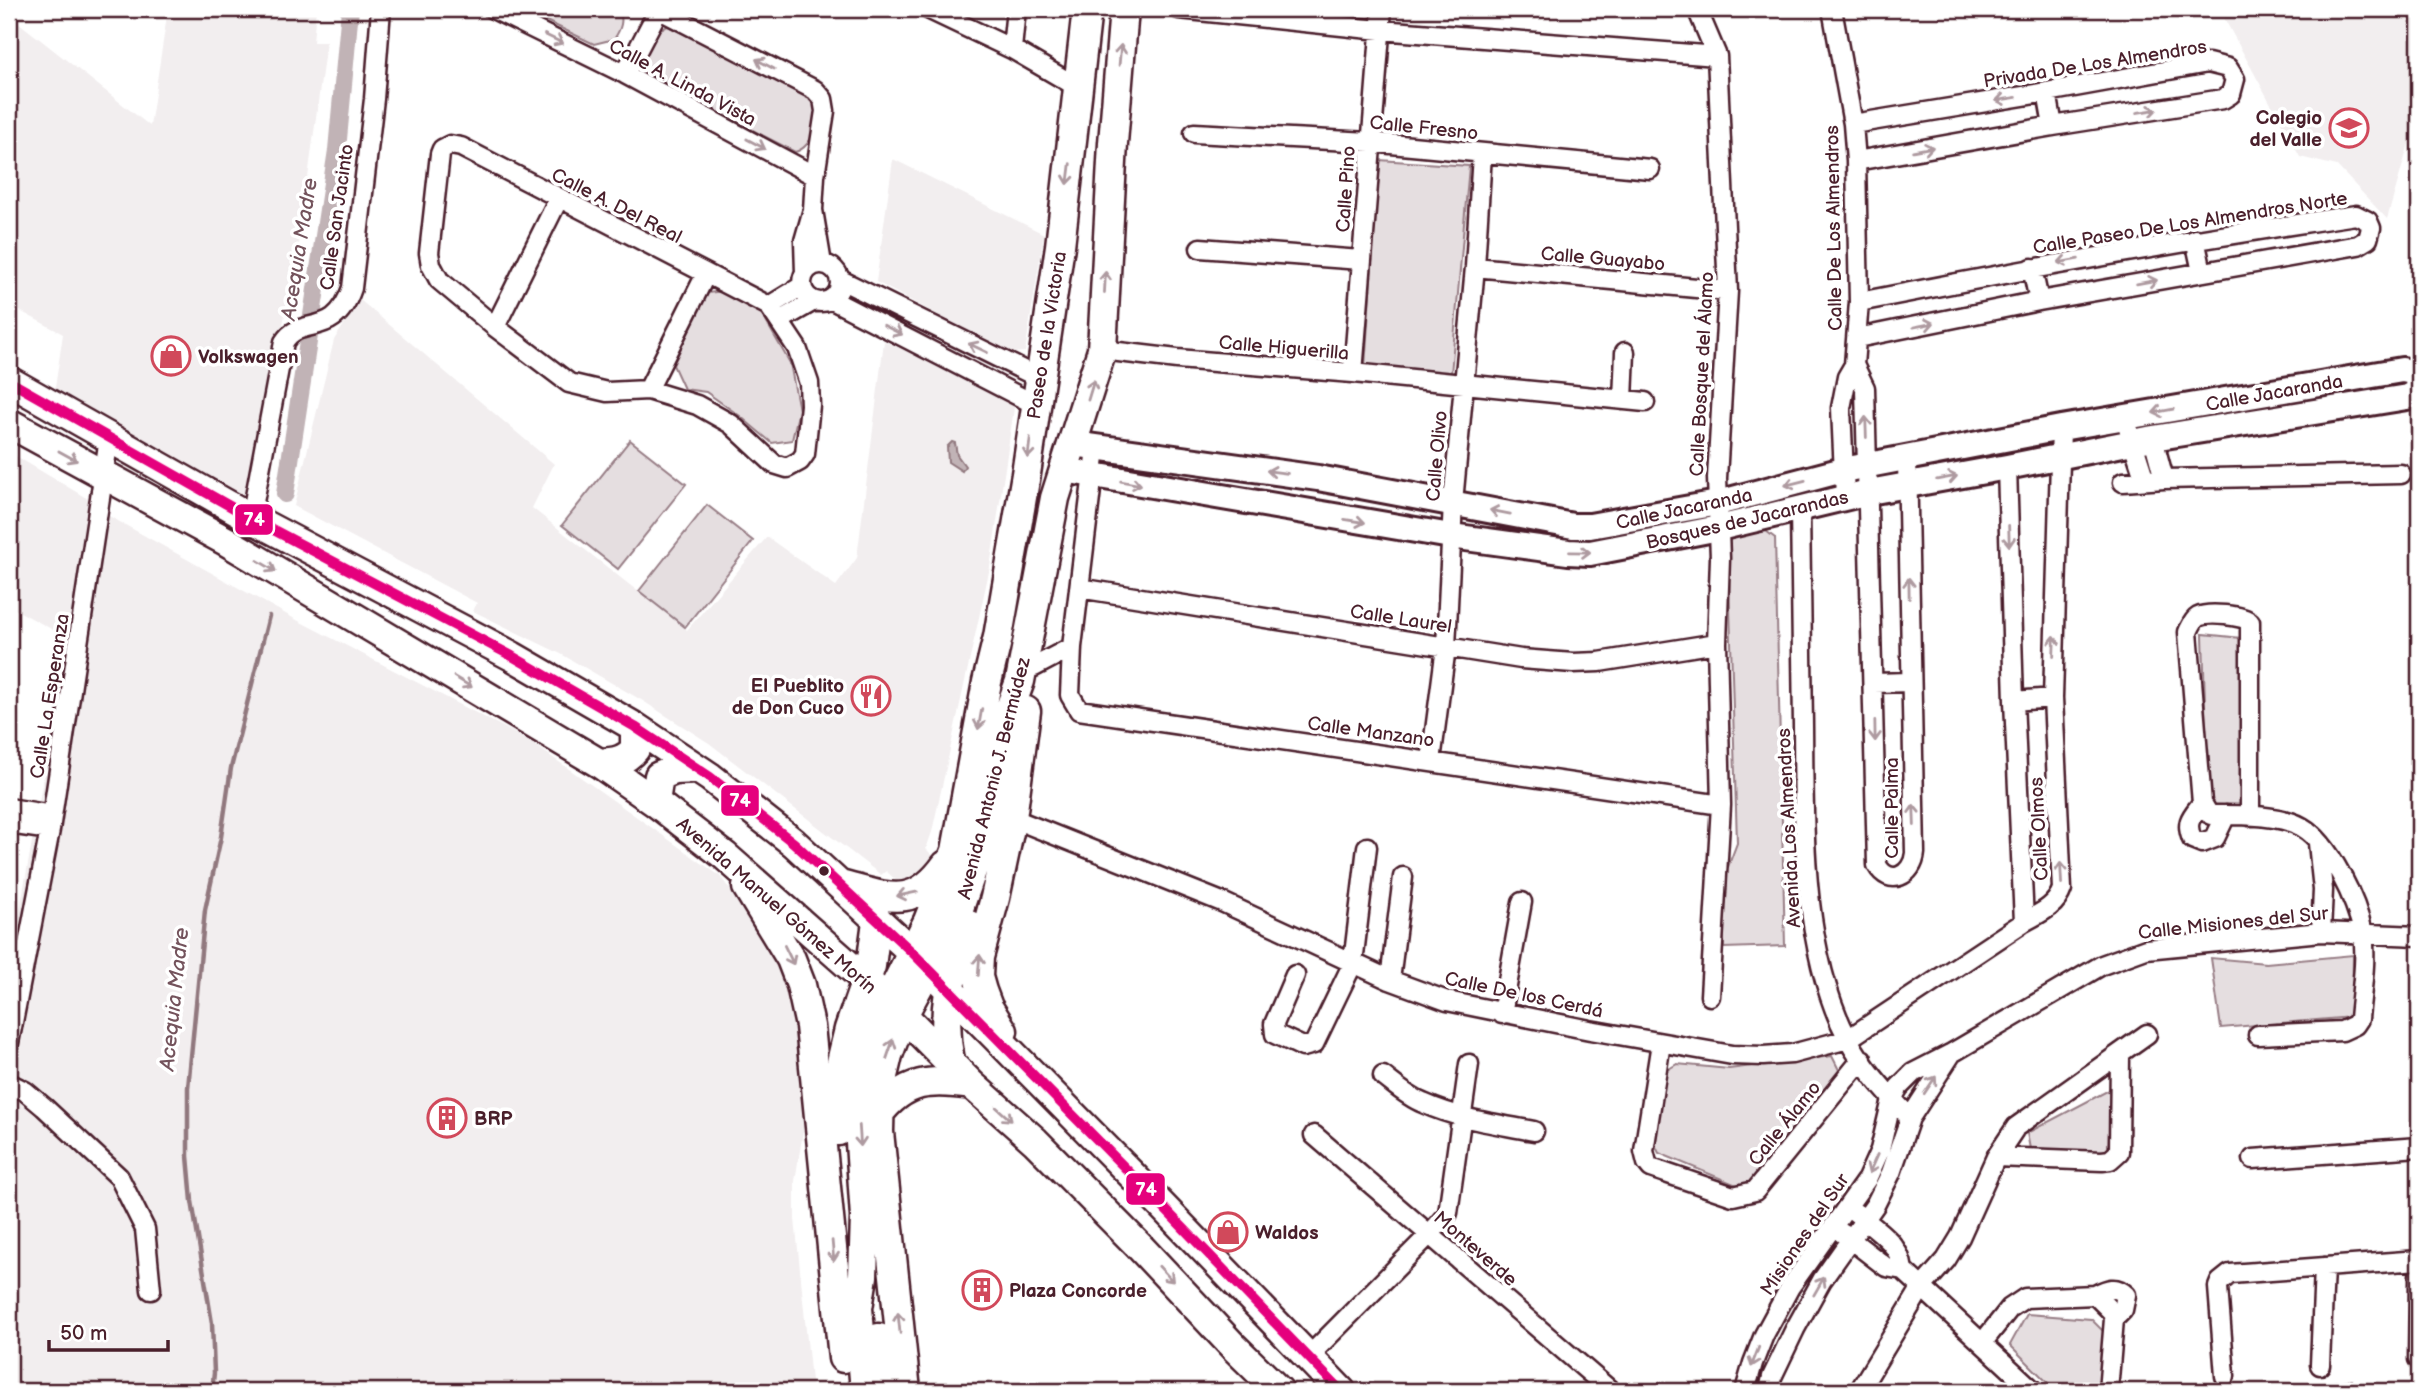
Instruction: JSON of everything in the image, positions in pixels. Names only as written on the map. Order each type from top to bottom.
[{"type":"main road","name":"Paseo de la Victoria","points":[[930,970],[939,898],[956,851],[987,682],[998,637],[1060,246],[1087,9]]},
{"type":"main road","points":[[1102,350],[1113,143],[1124,9]]},
{"type":"main road","points":[[1074,138],[1113,143]]},
{"type":"main road","name":"Avenida Antonio J. Bermúdez","points":[[1008,714],[1020,681],[1064,470],[1085,446],[1102,350]]},
{"type":"main road","points":[[9,381],[251,518],[512,656],[635,727],[698,769],[794,843],[930,970],[1341,1391]]},
{"type":"main road","name":"Avenida Manuel Gómez Morín","points":[[9,423],[226,541],[599,763],[655,802],[725,856],[886,998],[972,1085],[1044,1151],[1279,1391]]},
{"type":"main road","points":[[1027,1069],[988,1007],[978,976],[979,957],[1012,818],[1018,761],[1034,667],[1056,567],[1056,544],[1051,525]]},
{"type":"main road","points":[[885,1391],[876,1317],[851,1234],[838,1145],[836,1111],[842,1058],[849,1029],[886,998],[959,950],[983,887],[1004,783],[1008,714],[1001,689],[998,637]]},
{"type":"main road","points":[[599,763],[617,762],[628,757],[635,749],[635,727]]},
{"type":"main road","points":[[655,802],[659,776],[676,770],[698,769]]},
{"type":"main road","points":[[839,885],[884,896],[912,895],[935,881],[956,851]]},
{"type":"main road","points":[[725,856],[778,935],[792,959],[801,985],[817,1079],[842,1355],[850,1391]]},
{"type":"main road","points":[[877,921],[876,943],[886,998],[878,1115],[906,1391]]},
{"type":"main road","points":[[930,970],[950,1061]]},
{"type":"main road","points":[[878,1115],[890,1099],[903,1090],[924,1082],[972,1085]]},
{"type":"main road","points":[[863,1276],[858,1307],[865,1391]]},
{"type":"main road","points":[[1257,1370],[1289,1370],[1308,1357]]},
{"type":"street","name":"Calle San Jacinto","points":[[251,518],[284,342],[292,332],[324,323],[340,312],[352,288],[381,9]]},
{"type":"street","name":"Calle A. Linda Vista","points":[[493,9],[625,74],[815,176]]},
{"type":"street","points":[[625,74],[659,9],[819,94],[823,99],[825,111],[815,176],[813,210],[804,241],[804,279],[808,298],[823,300],[1037,392]]},
{"type":"street","points":[[928,9],[1012,49],[1079,88]]},
{"type":"street","points":[[1012,49],[1016,9]]},
{"type":"street","points":[[1179,9],[1380,30],[1717,56]]},
{"type":"street","name":"Calle Pino","points":[[1353,373],[1382,9]]},
{"type":"street","name":"Calle Bosque del Álamo","points":[[1697,9],[1717,56],[1728,291],[1717,478],[1721,805],[1710,996]]},
{"type":"street","name":"Calle De Los Almendros","points":[[1832,9],[1853,124],[1856,161],[1857,338],[1854,365],[1847,377],[1840,408],[1855,468],[1857,495]]},
{"type":"street","name":"Privada De Los Almendros","points":[[1853,124],[2208,63],[2228,68],[2235,79],[2231,94],[2223,99],[1856,161]]},
{"type":"street","points":[[2047,92],[2053,126]]},
{"type":"street","name":"Calle Fresno","points":[[1194,133],[1370,142],[1650,169]]},
{"type":"street","name":"Calle A. Del Real","points":[[495,327],[439,280],[431,265],[429,253],[439,154],[446,146],[461,147],[706,274],[774,314]]},
{"type":"street","name":"Calle Olivo","points":[[1431,761],[1446,647],[1453,502],[1475,267],[1482,154]]},
{"type":"street","points":[[559,198],[495,327],[569,383],[607,392],[648,390],[697,405],[731,424],[774,464],[782,468],[794,465],[805,454],[810,405],[809,383],[797,348],[774,314]]},
{"type":"street","points":[[813,210],[822,264]]},
{"type":"street","name":"Calle Paseo De Los Almendros Norte","points":[[1857,338],[2039,302],[2358,245],[2368,239],[2371,228],[2368,221],[2356,215],[2195,239],[1858,302]]},
{"type":"street","points":[[2195,239],[2202,272]]},
{"type":"street","points":[[1200,248],[1361,260]]},
{"type":"street","points":[[774,314],[804,279],[809,268],[822,264],[835,269],[841,280],[1037,392]]},
{"type":"street","name":"Calle Guayabo","points":[[1475,267],[1728,291]]},
{"type":"street","points":[[2032,268],[2039,302]]},
{"type":"street","points":[[648,390],[706,274]]},
{"type":"street","points":[[774,314],[838,293],[841,280]]},
{"type":"street","name":"Calle Higuerilla","points":[[1102,350],[1645,402]]},
{"type":"street","points":[[1623,400],[1625,352]]},
{"type":"street","name":"Calle De Los Almendros","points":[[1854,365],[1865,388],[1855,468],[1857,495]]},
{"type":"street","name":"Calle Jacaranda","points":[[1085,446],[1318,478],[1581,526],[1607,524],[1718,503],[1855,468],[2061,428],[2402,370],[2413,372],[2418,381]]},
{"type":"street","name":"Bosques de Jacarandas","points":[[1064,470],[1451,536],[1590,553],[1719,528],[1907,485],[2143,440],[2407,397],[2416,392],[2418,381]]},
{"type":"street","points":[[2255,395],[2260,421]]},
{"type":"street","points":[[2125,418],[2143,440],[2164,479]]},
{"type":"street","name":"Calle Olmos","points":[[2007,467],[2024,922],[2049,908],[2059,898],[2062,889],[2053,698],[2061,428]]},
{"type":"street","name":"Calle La Esperanza","points":[[9,1043],[51,822],[109,438]]},
{"type":"street","points":[[2143,440],[2145,480]]},
{"type":"street","name":"Calle Manzano","points":[[1085,446],[1092,476],[1072,647],[1070,695],[1079,710],[1721,805]]},
{"type":"street","name":"Calle Palma","points":[[1857,495],[1874,683],[1877,865],[1884,874],[1899,876],[1911,869],[1915,853],[1906,458]]},
{"type":"street","points":[[2123,482],[2401,474]]},
{"type":"street","points":[[1313,514],[1318,478]]},
{"type":"street","name":"Avenida Los Almendros","points":[[1800,508],[1804,786],[1810,900],[1826,983],[1848,1039],[1892,1099],[1910,1118]]},
{"type":"street","name":"Calle Laurel","points":[[1079,588],[1521,659],[1573,663],[1620,659],[1717,643]]},
{"type":"street","points":[[2250,816],[2251,629],[2247,618],[2242,616],[2201,615],[2192,623],[2188,632],[2202,803],[2208,813],[2250,816],[2300,826],[2332,859],[2347,889],[2362,933],[2364,957],[2359,1019],[2356,1025],[2342,1031],[2258,1035]]},
{"type":"street","points":[[1034,667],[1072,647]]},
{"type":"street","points":[[1874,683],[1910,682]]},
{"type":"street","points":[[2014,701],[2053,698]]},
{"type":"street","points":[[2202,803],[2190,819],[2188,829],[2192,839],[2202,843],[2215,838],[2226,815]]},
{"type":"street","points":[[9,808],[51,822]]},
{"type":"street","name":"Calle De los Cerdá","points":[[1012,818],[1222,902],[1390,980],[1447,1002],[1661,1044],[1732,1055],[1792,1054],[1848,1039],[2024,922]]},
{"type":"street","points":[[9,824],[51,822]]},
{"type":"street","points":[[2318,843],[2323,890],[2321,932]]},
{"type":"street","points":[[1295,975],[1274,1024],[1275,1034],[1303,1047],[1314,1044],[1353,963],[1367,848]]},
{"type":"street","points":[[1390,980],[1403,877]]},
{"type":"street","points":[[2323,890],[2347,889]]},
{"type":"street","points":[[1502,1014],[1522,902]]},
{"type":"street","name":"Calle Misiones del Sur","points":[[1892,1099],[1913,1073],[2124,955],[2169,946],[2321,932],[2419,936]]},
{"type":"street","points":[[1859,1391],[1923,1287],[1946,1260],[1960,1237],[1996,1157],[2016,1127],[2147,1034]]},
{"type":"street","name":"Calle Álamo","points":[[1661,1044],[1644,1151],[1647,1163],[1651,1168],[1733,1196],[1755,1191],[1862,1059]]},
{"type":"street","name":"Calle Misiones del Sur","points":[[1910,1118],[1952,1053]]},
{"type":"street","points":[[1996,1157],[2102,1161],[2116,1156],[2119,1152],[2120,1054]]},
{"type":"street","points":[[1308,1357],[1448,1213],[1469,1064]]},
{"type":"street","points":[[1382,1076],[1424,1104],[1461,1117],[1534,1132]]},
{"type":"street","points":[[9,1083],[25,1091],[119,1177],[145,1229],[151,1290]]},
{"type":"street","name":"Misiones del Sur","points":[[1745,1391],[1765,1335],[1790,1287],[1867,1179],[1880,1150],[1892,1099]]},
{"type":"street","points":[[1769,1391],[1772,1377],[1822,1280],[1865,1220],[1891,1173],[1910,1118]]},
{"type":"street","name":"Monteverde","points":[[1314,1135],[1611,1391]]},
{"type":"street","points":[[2253,1159],[2419,1147]]},
{"type":"street","points":[[1849,1206],[1895,1245],[1903,1270]]},
{"type":"street","points":[[1834,1226],[1886,1267],[1903,1270],[2034,1391]]},
{"type":"street","points":[[2225,1376],[2218,1287],[2224,1277],[2230,1274],[2419,1260]]},
{"type":"street","points":[[2320,1365],[2324,1267]]},
{"type":"street","points":[[2418,1359],[2419,1276]]},
{"type":"street","points":[[1983,1342],[2010,1308],[2025,1298],[2095,1295],[2112,1312],[2115,1320],[2108,1391]]},
{"type":"shaded area","points":[[168,9],[316,9],[313,42],[326,42],[300,238],[253,477],[242,495],[55,388],[63,334],[9,305],[9,15],[150,126]]},
{"type":"shaded area","points":[[521,9],[619,9],[621,24],[614,39],[594,44]]},
{"type":"shaded area","name":"Colegio del Valle","points":[[2229,9],[2419,9],[2419,109],[2387,219],[2337,166],[2300,157],[2224,18]]},
{"type":"shaded area","points":[[668,26],[815,96],[815,129],[802,149],[795,152],[644,74],[641,61],[652,32]]},
{"type":"shaded area","points":[[893,159],[1044,234],[1025,352],[1011,353],[876,282]]},
{"type":"shaded area","points":[[1379,160],[1469,166],[1451,374],[1365,367]]},
{"type":"shaded area","points":[[725,291],[760,311],[790,363],[799,410],[792,440],[772,443],[706,392],[684,389],[673,365],[707,293]]},
{"type":"shaded area","points":[[360,300],[554,464],[532,508],[687,630],[767,537],[836,586],[857,558],[884,341],[1015,402],[990,567],[926,849],[934,857],[916,878],[898,882],[886,871],[881,875],[709,743],[643,701],[561,654],[473,611],[477,603],[294,506],[334,340]]},
{"type":"shaded area","points":[[630,440],[686,484],[618,569],[562,525]]},
{"type":"shaded area","points":[[952,442],[955,443],[957,455],[965,466],[962,471],[948,462],[947,447]]},
{"type":"shaded area","points":[[9,452],[88,499],[73,607],[91,506],[293,618],[528,740],[720,876],[762,934],[793,987],[811,1083],[795,1181],[795,1219],[812,1391],[9,1391],[9,1198],[16,1140],[10,966],[68,638],[9,606]]},
{"type":"shaded area","points":[[707,505],[753,541],[685,627],[639,591]]},
{"type":"shaded area","points":[[1766,531],[1775,538],[1785,946],[1724,948],[1722,883],[1737,843],[1728,541],[1733,536]]},
{"type":"shaded area","points":[[2203,634],[2241,638],[2242,809],[2208,811]]},
{"type":"shaded area","points":[[2353,955],[2352,1017],[2221,1028],[2211,958],[2266,963]]},
{"type":"shaded area","points":[[1832,1056],[1839,1070],[1746,1189],[1659,1153],[1654,1143],[1667,1070],[1677,1064],[1729,1069]]},
{"type":"shaded area","points":[[2111,1089],[2108,1154],[2030,1149],[2027,1133]]},
{"type":"shaded area","points":[[2027,1314],[2091,1319],[2105,1333],[2098,1391],[2056,1391],[2010,1345]]},
{"type":"shaded area","points":[[2352,1380],[2350,1391],[2257,1391],[2257,1389]]},
{"type":"waterway","name":"Acequia Madre","points":[[285,494],[337,150],[350,9]]},
{"type":"waterway","name":"Acequia Madre","points":[[212,1391],[212,1323],[192,1201],[188,1156],[188,1088],[205,910],[221,837],[231,768],[269,616]]},
{"type":"transit line","name":"74","points":[[9,381],[251,518],[512,656],[635,727],[710,777],[794,843],[912,952],[1341,1391]]},
{"type":"place","name":"Colegio del Valle","points":[[2349,128]]},
{"type":"place","name":"Volkswagen","points":[[171,356]]},
{"type":"place","name":"El Pueblito de Don Cuco","points":[[871,696]]},
{"type":"place","name":"BRP","points":[[447,1118]]},
{"type":"place","name":"Waldos","points":[[1228,1232]]},
{"type":"place","name":"Plaza Concorde","points":[[982,1290]]}]
